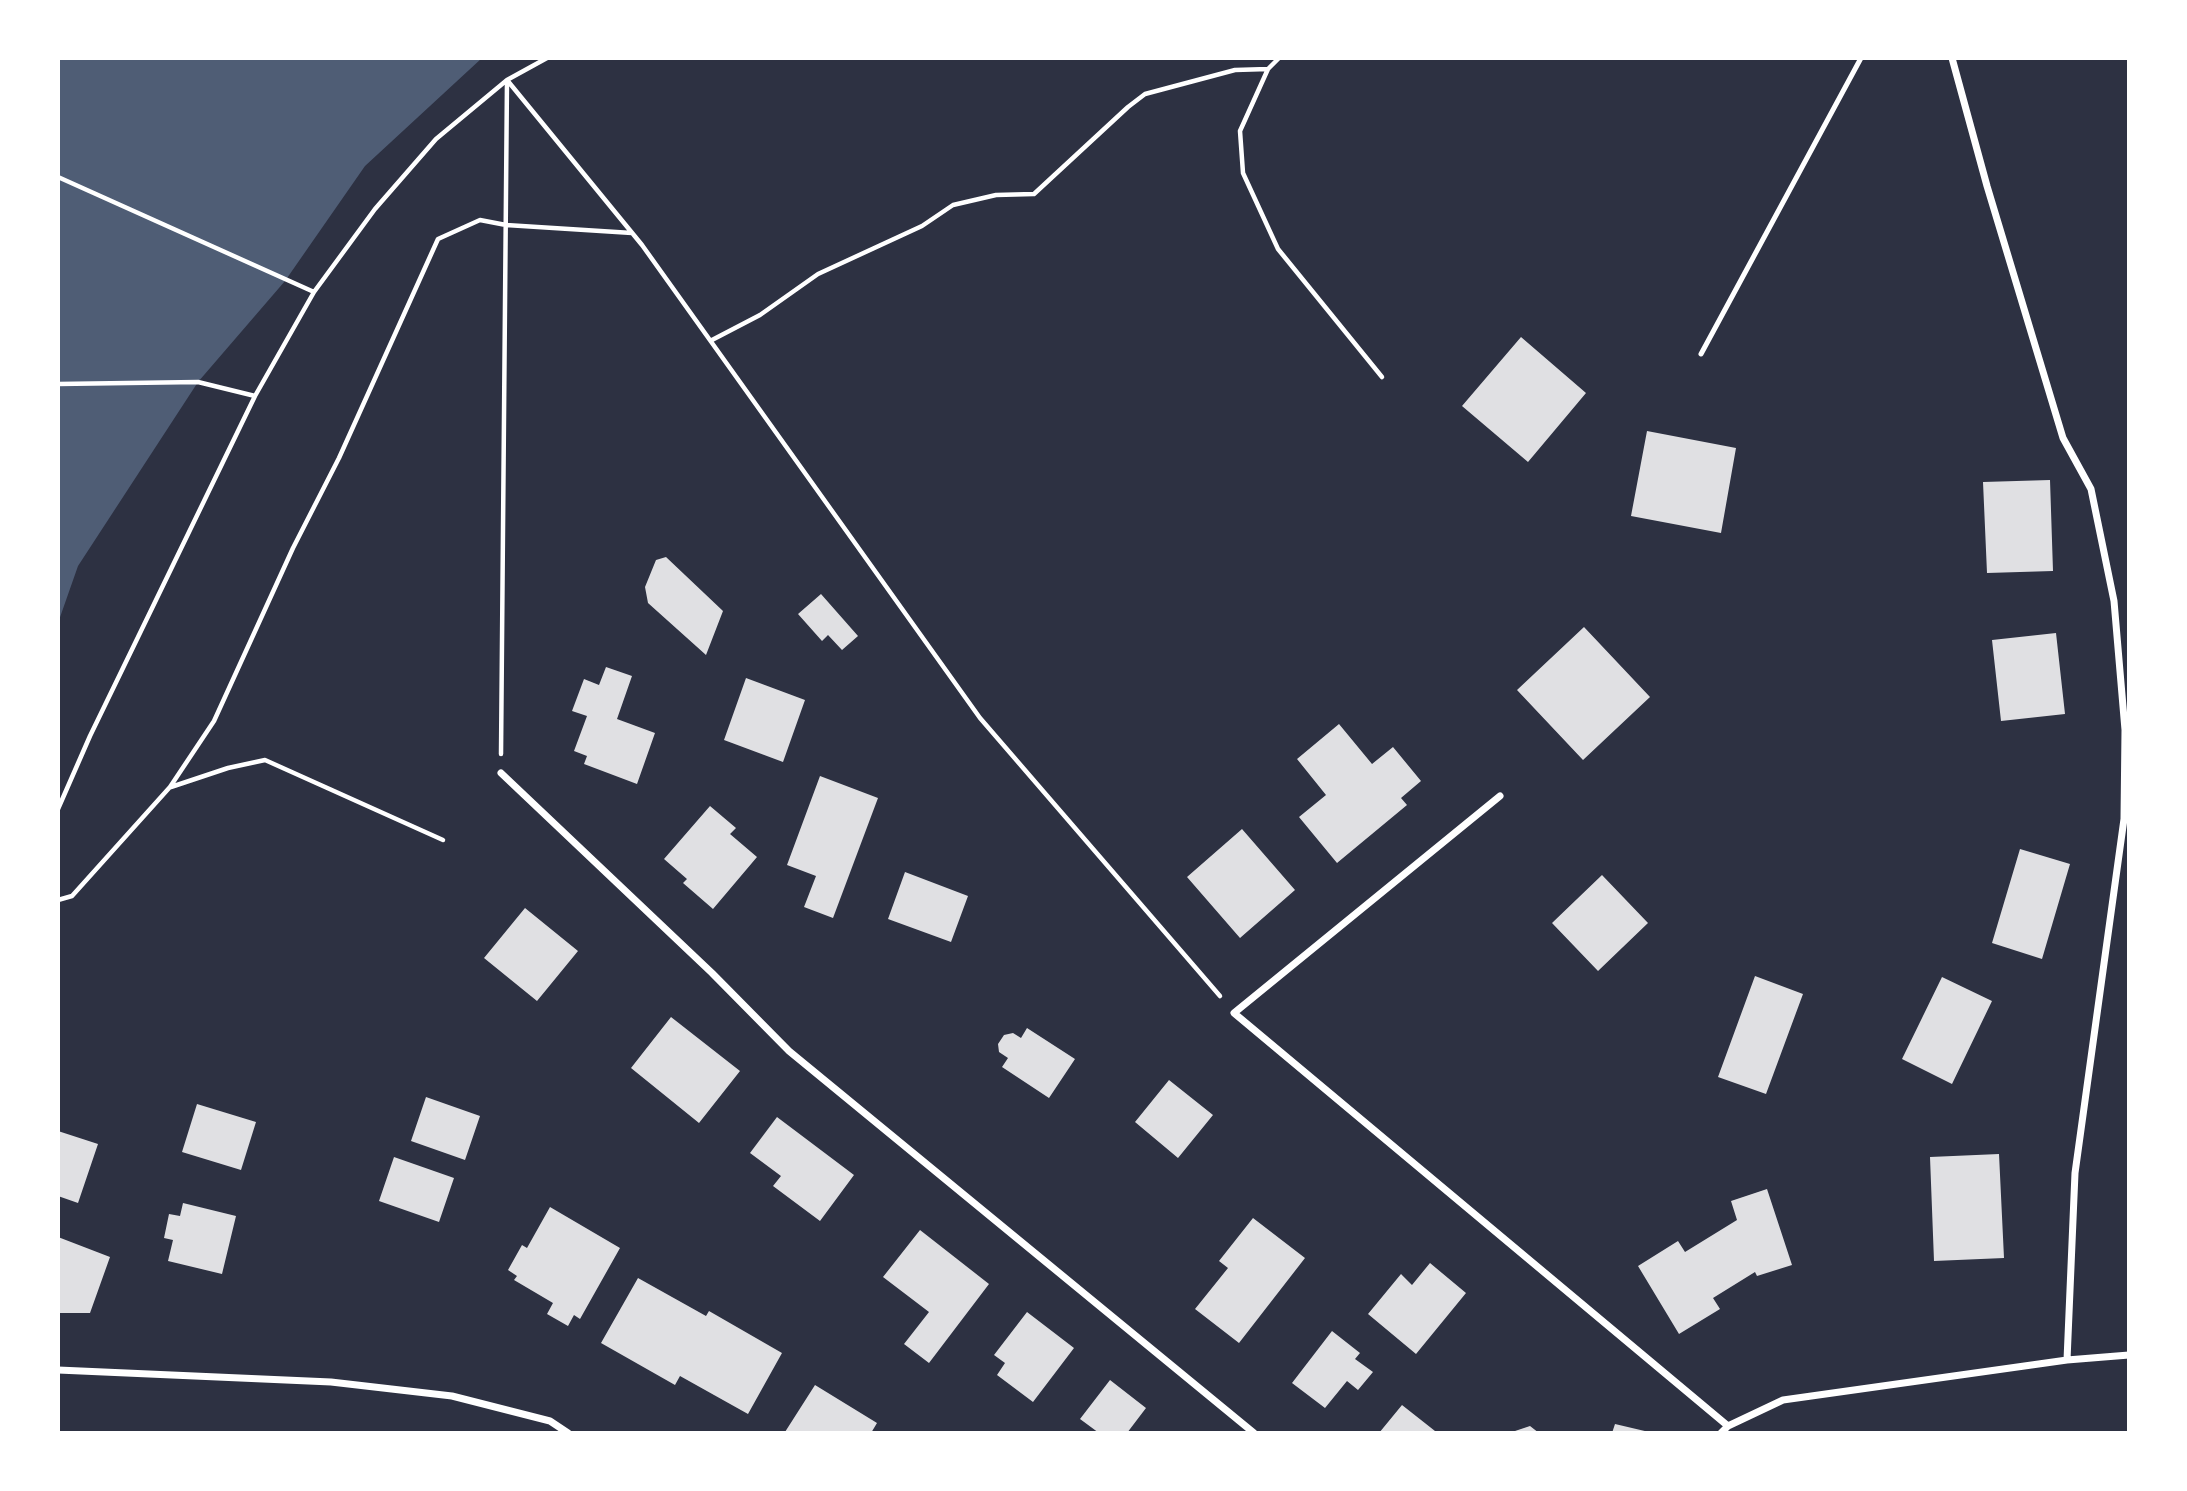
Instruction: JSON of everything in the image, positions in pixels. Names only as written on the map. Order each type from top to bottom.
[{"type":"street","points":[[1952,58],[1987,186],[2063,438],[2091,489],[2114,601],[2126,730],[2124,819],[2075,1173],[2067,1360]]},
{"type":"street","points":[[501,773],[712,973],[789,1051],[1254,1433]]},
{"type":"street","points":[[1500,796],[1234,1013],[1728,1426]]},
{"type":"street","points":[[1721,1433],[1728,1426],[1783,1400],[2067,1360],[2129,1355]]},
{"type":"street","points":[[58,1370],[331,1382],[453,1396],[550,1421],[568,1433]]},
{"type":"lane","points":[[1701,354],[1860,58]]},
{"type":"path","points":[[58,809],[96,723],[255,396],[314,292],[375,209],[436,139],[507,80],[547,58]]},
{"type":"path","points":[[1279,58],[1268,69],[1240,131],[1243,173],[1278,249],[1382,377]]},
{"type":"path","points":[[712,340],[760,315],[818,274],[922,226],[953,205],[996,195],[1034,194],[1145,94],[1235,70],[1268,69]]},
{"type":"path","points":[[501,773],[507,80]]},
{"type":"path","points":[[507,80],[632,233],[980,718],[1234,1013]]},
{"type":"path","points":[[58,177],[314,292]]},
{"type":"path","points":[[58,900],[72,896],[170,788],[214,721],[293,548],[339,458],[438,239],[480,220],[506,225],[632,233]]},
{"type":"path","points":[[58,384],[198,382],[255,396]]},
{"type":"path","points":[[170,788],[228,768],[265,761],[443,840]]},
{"type":"water","points":[[58,58],[482,58],[365,166],[285,281],[198,382],[78,566],[58,623]]},
{"type":"building","points":[[1521,337],[1586,393],[1528,462],[1462,406]]},
{"type":"building","points":[[1647,431],[1736,448],[1721,533],[1631,516]]},
{"type":"building","points":[[2050,480],[2053,571],[1987,573],[1983,482]]},
{"type":"building","points":[[666,557],[723,611],[706,655],[648,603],[645,587],[656,560]]},
{"type":"building","points":[[821,594],[858,636],[842,650],[828,635],[822,641],[798,614]]},
{"type":"building","points":[[1584,627],[1650,697],[1583,760],[1517,690]]},
{"type":"building","points":[[2056,633],[2065,714],[2001,721],[1992,640]]},
{"type":"building","points":[[606,667],[632,676],[617,719],[655,733],[637,784],[584,764],[587,756],[574,751],[587,716],[572,711],[584,679],[599,685]]},
{"type":"building","points":[[746,678],[805,700],[783,762],[724,740]]},
{"type":"building","points":[[1339,724],[1372,764],[1393,747],[1421,781],[1401,798],[1407,805],[1337,863],[1299,817],[1326,795],[1297,759]]},
{"type":"building","points":[[820,776],[878,798],[833,918],[804,907],[816,876],[787,865]]},
{"type":"building","points":[[710,806],[736,828],[730,834],[757,857],[713,909],[683,883],[687,879],[664,859]]},
{"type":"building","points":[[1242,829],[1295,890],[1240,938],[1187,877]]},
{"type":"building","points":[[2020,849],[2070,864],[2042,959],[1992,943]]},
{"type":"building","points":[[905,872],[968,896],[951,942],[888,919]]},
{"type":"building","points":[[1602,875],[1648,923],[1598,971],[1552,923]]},
{"type":"building","points":[[525,908],[578,951],[537,1001],[484,958]]},
{"type":"building","points":[[1755,976],[1803,994],[1766,1094],[1718,1077]]},
{"type":"building","points":[[1942,977],[1992,1001],[1952,1084],[1902,1059]]},
{"type":"building","points":[[671,1017],[740,1071],[699,1123],[631,1068]]},
{"type":"building","points":[[1027,1028],[1075,1059],[1049,1098],[1002,1067],[1008,1058],[999,1052],[998,1044],[1004,1035],[1013,1033],[1021,1038]]},
{"type":"building","points":[[1169,1080],[1213,1115],[1178,1158],[1135,1122]]},
{"type":"building","points":[[426,1097],[480,1116],[465,1160],[411,1141]]},
{"type":"building","points":[[197,1104],[256,1122],[241,1170],[182,1152]]},
{"type":"building","points":[[777,1117],[854,1175],[820,1221],[773,1186],[781,1176],[750,1153]]},
{"type":"building","points":[[58,1131],[98,1144],[78,1203],[58,1196]]},
{"type":"building","points":[[1999,1154],[2004,1258],[1934,1261],[1930,1157]]},
{"type":"building","points":[[394,1157],[454,1178],[439,1222],[379,1201]]},
{"type":"building","points":[[1767,1189],[1792,1265],[1757,1276],[1755,1272],[1713,1298],[1720,1309],[1679,1334],[1638,1266],[1678,1241],[1685,1252],[1737,1220],[1731,1201]]},
{"type":"building","points":[[183,1203],[236,1216],[222,1274],[168,1261],[173,1240],[164,1238],[169,1214],[180,1216]]},
{"type":"building","points":[[550,1207],[620,1248],[580,1319],[574,1315],[568,1326],[547,1314],[553,1303],[514,1280],[517,1276],[508,1270],[522,1245],[527,1248]]},
{"type":"building","points":[[1253,1218],[1305,1258],[1239,1343],[1195,1309],[1228,1268],[1219,1261]]},
{"type":"building","points":[[920,1230],[989,1284],[929,1363],[904,1344],[929,1312],[883,1277]]},
{"type":"building","points":[[58,1237],[110,1257],[90,1313],[58,1313]]},
{"type":"building","points":[[1430,1263],[1466,1293],[1416,1354],[1368,1314],[1401,1274],[1412,1285]]},
{"type":"building","points":[[638,1278],[706,1316],[709,1311],[782,1353],[748,1414],[680,1376],[675,1385],[601,1343]]},
{"type":"building","points":[[1027,1312],[1074,1348],[1033,1402],[997,1375],[1005,1363],[994,1355]]},
{"type":"building","points":[[1332,1331],[1360,1353],[1355,1359],[1373,1372],[1358,1390],[1347,1381],[1325,1408],[1292,1383]]},
{"type":"building","points":[[1110,1380],[1146,1408],[1127,1433],[1099,1433],[1080,1419]]},
{"type":"building","points":[[815,1385],[877,1423],[871,1433],[785,1432]]},
{"type":"building","points":[[1402,1405],[1435,1431],[1379,1433]]},
{"type":"building","points":[[1615,1424],[1649,1432],[1612,1433]]},
{"type":"building","points":[[1530,1426],[1539,1433],[1509,1433]]}]
